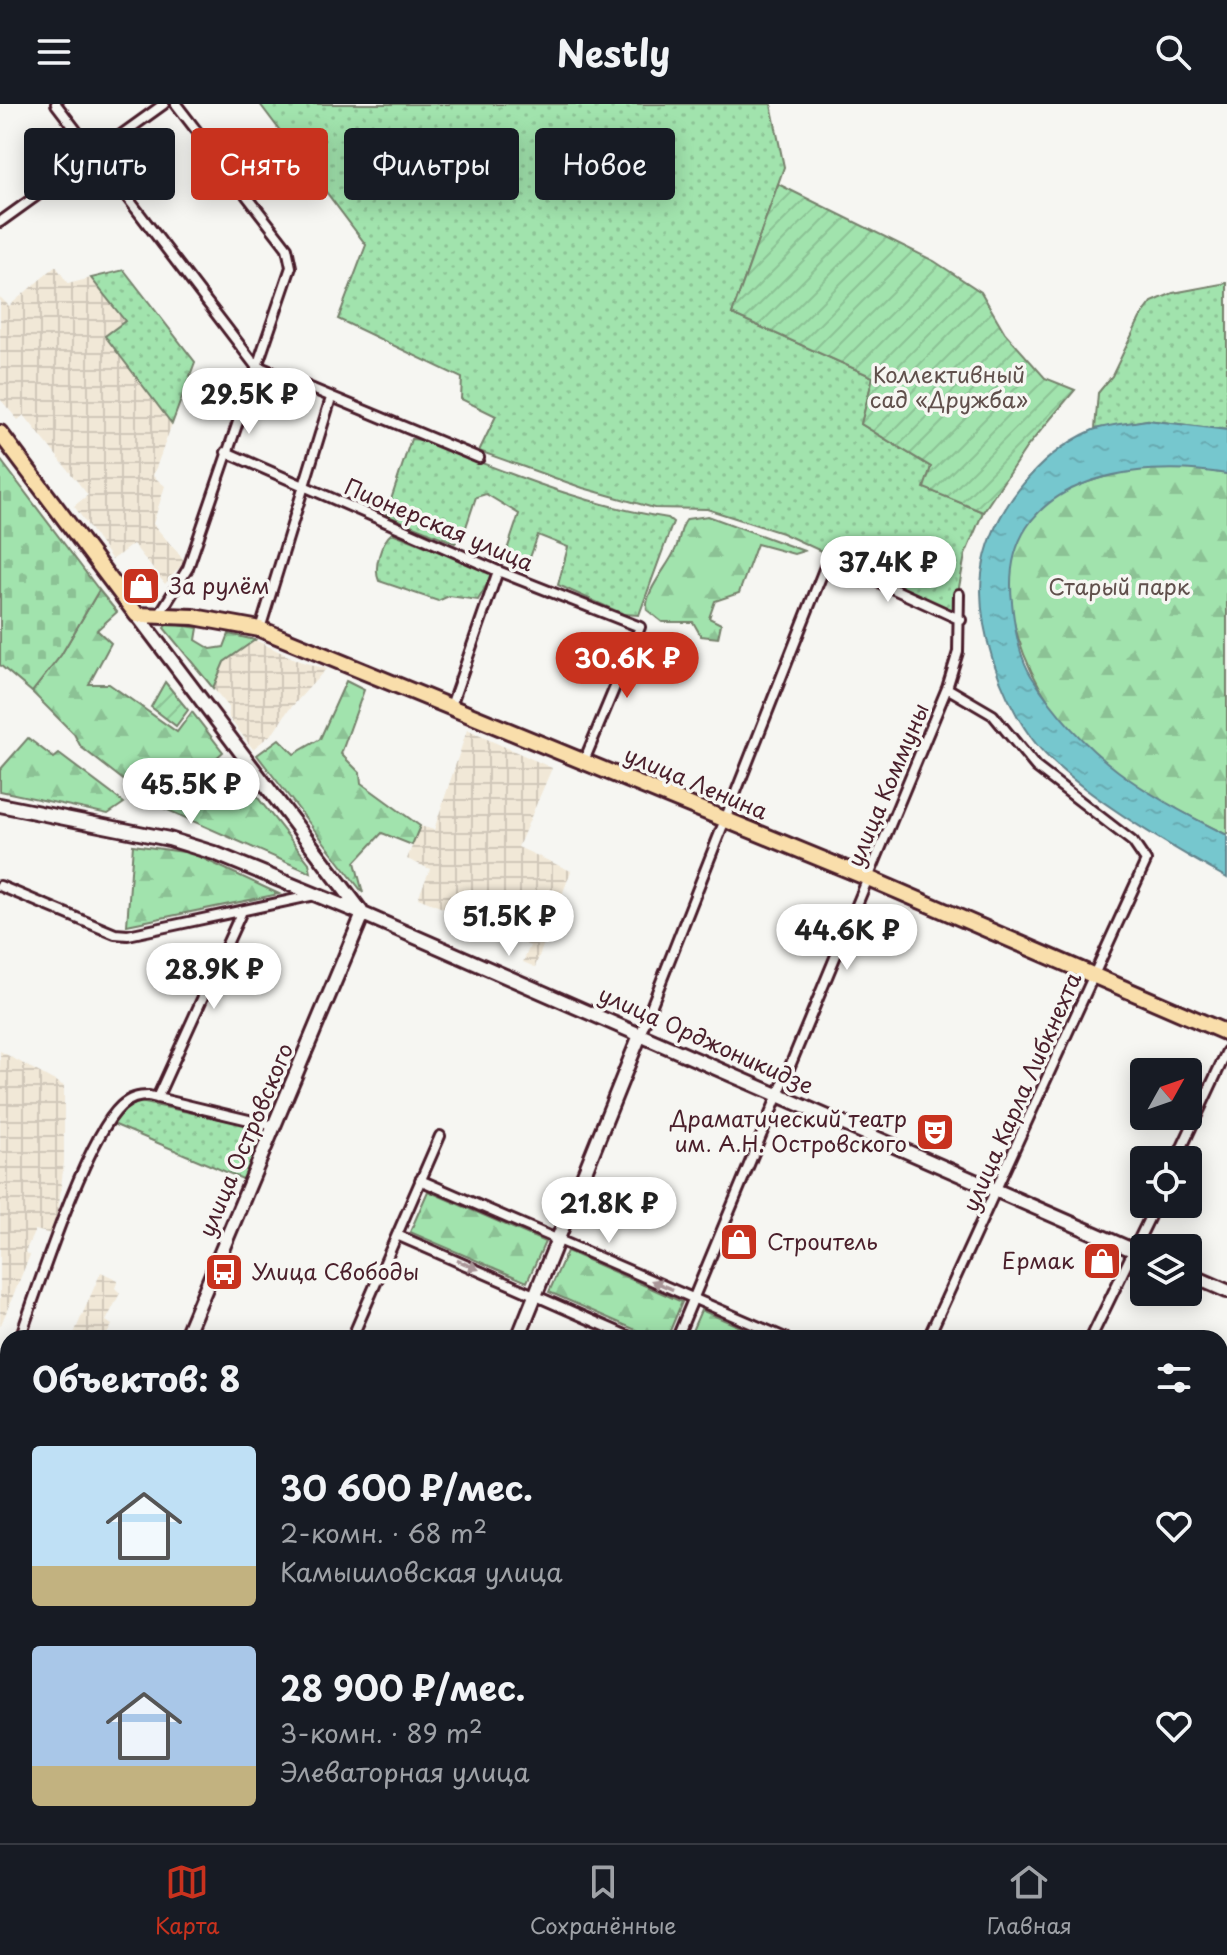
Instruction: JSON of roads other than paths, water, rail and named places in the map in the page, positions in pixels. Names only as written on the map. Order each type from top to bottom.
[{"type":"main road","name":"улица Орджоникидзе","points":[[0,433],[363,914],[1130,1249]]},
{"type":"main road","name":"улица Ленина","points":[[137,615],[159,615],[260,629],[868,878],[1227,1033]]},
{"type":"main road","points":[[0,805],[193,845],[363,914]]},
{"type":"main road","name":"улица Островского","points":[[188,1330],[363,914]]},
{"type":"main road","points":[[521,1330],[640,1035]]},
{"type":"main road","points":[[1202,1280],[1227,1291]]},
{"type":"street","points":[[56,104],[74,128]]},
{"type":"street","points":[[132,128],[164,104]]},
{"type":"street","points":[[159,615],[188,568],[291,267],[287,248],[176,104]]},
{"type":"street","points":[[0,222],[31,200]]},
{"type":"street","points":[[129,200],[255,365],[479,458]]},
{"type":"street","points":[[260,629],[331,398]]},
{"type":"street","name":"Пионерская улица","points":[[226,452],[498,571],[640,627],[584,761]]},
{"type":"street","points":[[640,1035],[828,559],[961,620]]},
{"type":"street","points":[[451,706],[498,571]]},
{"type":"street","name":"улица Коммуны","points":[[681,1330],[947,688],[958,652],[961,620],[959,594]]},
{"type":"street","name":"улица Карла Либкнехта","points":[[932,1330],[1146,861],[1133,842],[1036,767],[993,715],[947,688]]},
{"type":"street","points":[[0,886],[122,935],[316,895]]},
{"type":"street","points":[[157,1098],[242,911]]},
{"type":"street","points":[[1183,1146],[1227,1051]]},
{"type":"street","points":[[23,1330],[93,1148],[123,1104],[140,1096],[157,1098],[274,1126]]},
{"type":"street","points":[[355,1330],[440,1136]]},
{"type":"street","points":[[420,1180],[767,1330]]},
{"type":"street","points":[[397,1235],[615,1330]]},
{"type":"street","points":[[1096,1330],[1130,1269]]},
{"type":"water","points":[[1147,420],[1227,430],[1227,474],[1152,470],[1114,475],[1079,486],[1049,503],[1027,527],[1013,560],[1012,602],[1016,631],[1020,651],[1032,677],[1073,730],[1095,752],[1143,788],[1227,835],[1227,878],[1093,795],[1046,755],[1030,736],[1009,700],[992,659],[983,616],[982,574],[987,552],[1006,508],[1020,488],[1053,454],[1093,430]]},
{"type":"place","name":"За рулём","points":[[141,586]]},
{"type":"place","name":"Драматический театр им. А.Н. Островского","points":[[935,1132]]},
{"type":"place","name":"Строитель","points":[[739,1242]]},
{"type":"place","name":"Ермак","points":[[1102,1261]]},
{"type":"place","name":"Улица Свободы","points":[[224,1272]]},
{"type":"park label","name":"Коллективный сад «Дружба»","points":[[949,388]]},
{"type":"park label","name":"Старый парк","points":[[1119,587]]}]
